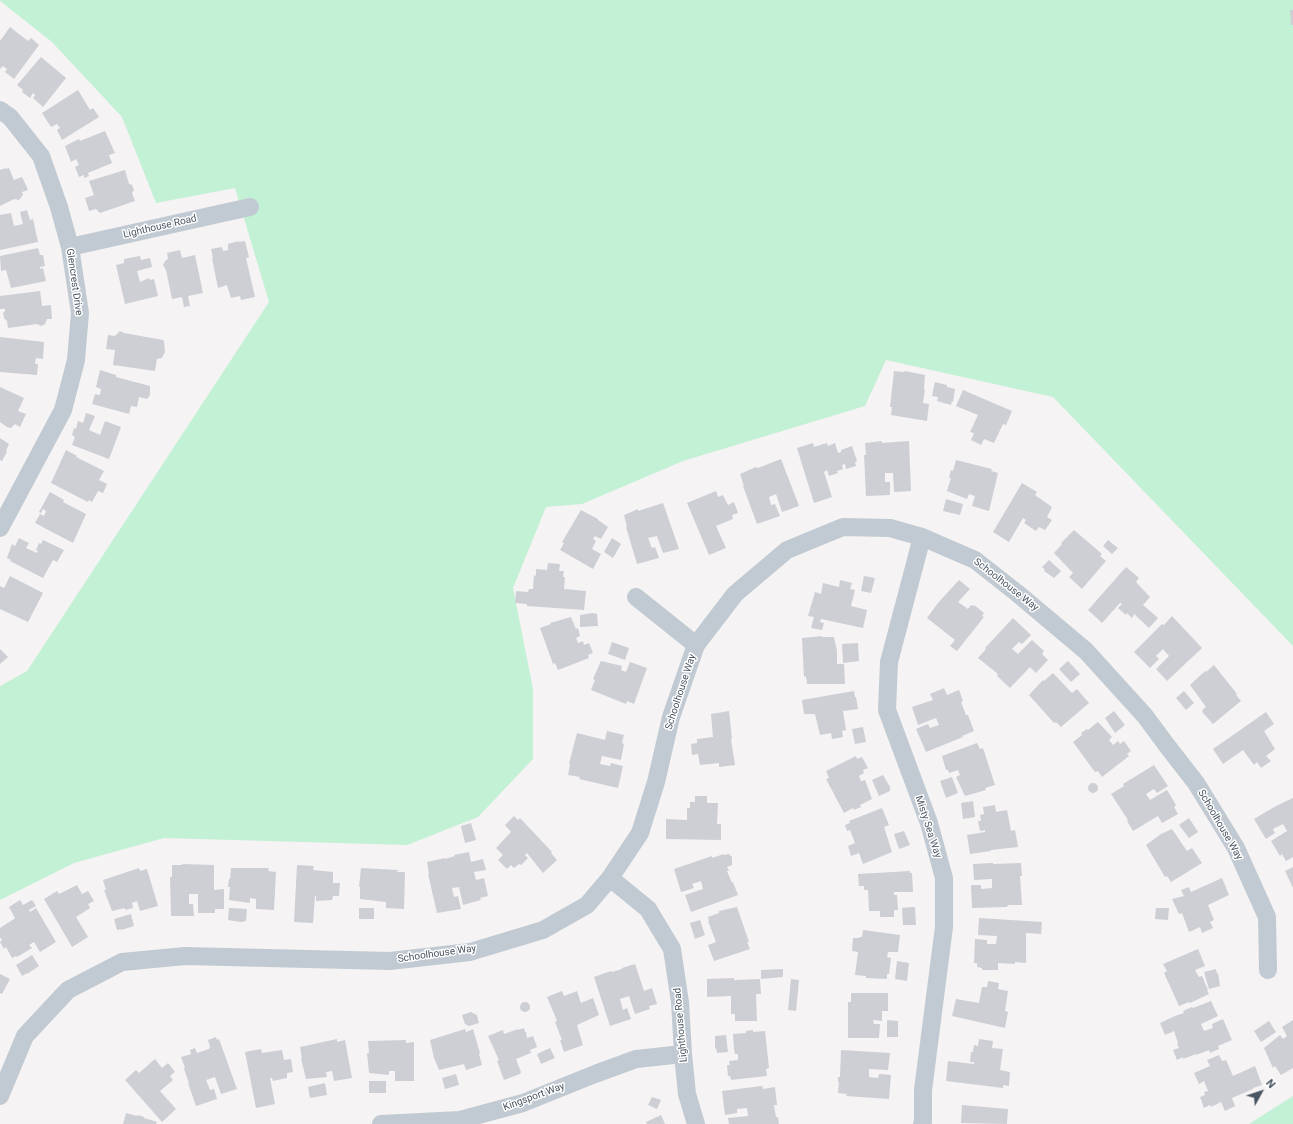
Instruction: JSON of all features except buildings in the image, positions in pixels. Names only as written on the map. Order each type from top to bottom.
[{"type":"street","name":"Glencrest Drive","points":[[0,110],[10,117],[41,156],[59,207],[70,247],[80,313],[76,360],[63,410],[0,528]]},
{"type":"street","name":"Lighthouse Road","points":[[70,247],[250,207]]},
{"type":"street","name":"Schoolhouse Way","points":[[0,1096],[25,1036],[68,990],[122,962],[185,956],[390,961],[470,952],[543,930],[587,905],[610,878],[640,833],[656,782],[672,717],[696,645],[735,594],[787,550],[843,527],[890,528],[922,537],[975,560],[1017,593],[1086,652],[1145,716],[1196,783],[1236,848],[1267,917],[1268,970]]},
{"type":"street","name":"Misty Sea Way","points":[[922,537],[889,662],[887,710],[929,823],[944,878],[944,927],[923,1090],[922,1124]]},
{"type":"street","points":[[636,597],[696,645]]},
{"type":"street","name":"Lighthouse Road","points":[[610,878],[648,908],[672,949],[680,1002],[687,1094],[696,1124]]},
{"type":"street","name":"Kingsport Way","points":[[382,1124],[460,1120],[523,1103],[636,1059],[683,1054]]},
{"type":"green space","points":[[0,0],[1293,0],[1293,646],[1053,397],[886,360],[865,406],[683,461],[582,504],[546,507],[513,588],[533,689],[533,759],[478,817],[407,845],[164,838],[74,863],[0,900],[0,686],[27,671],[269,302],[235,188],[156,203],[122,117],[52,42]]},
{"type":"green space","points":[[1293,1096],[1293,1124],[1249,1124]]}]
